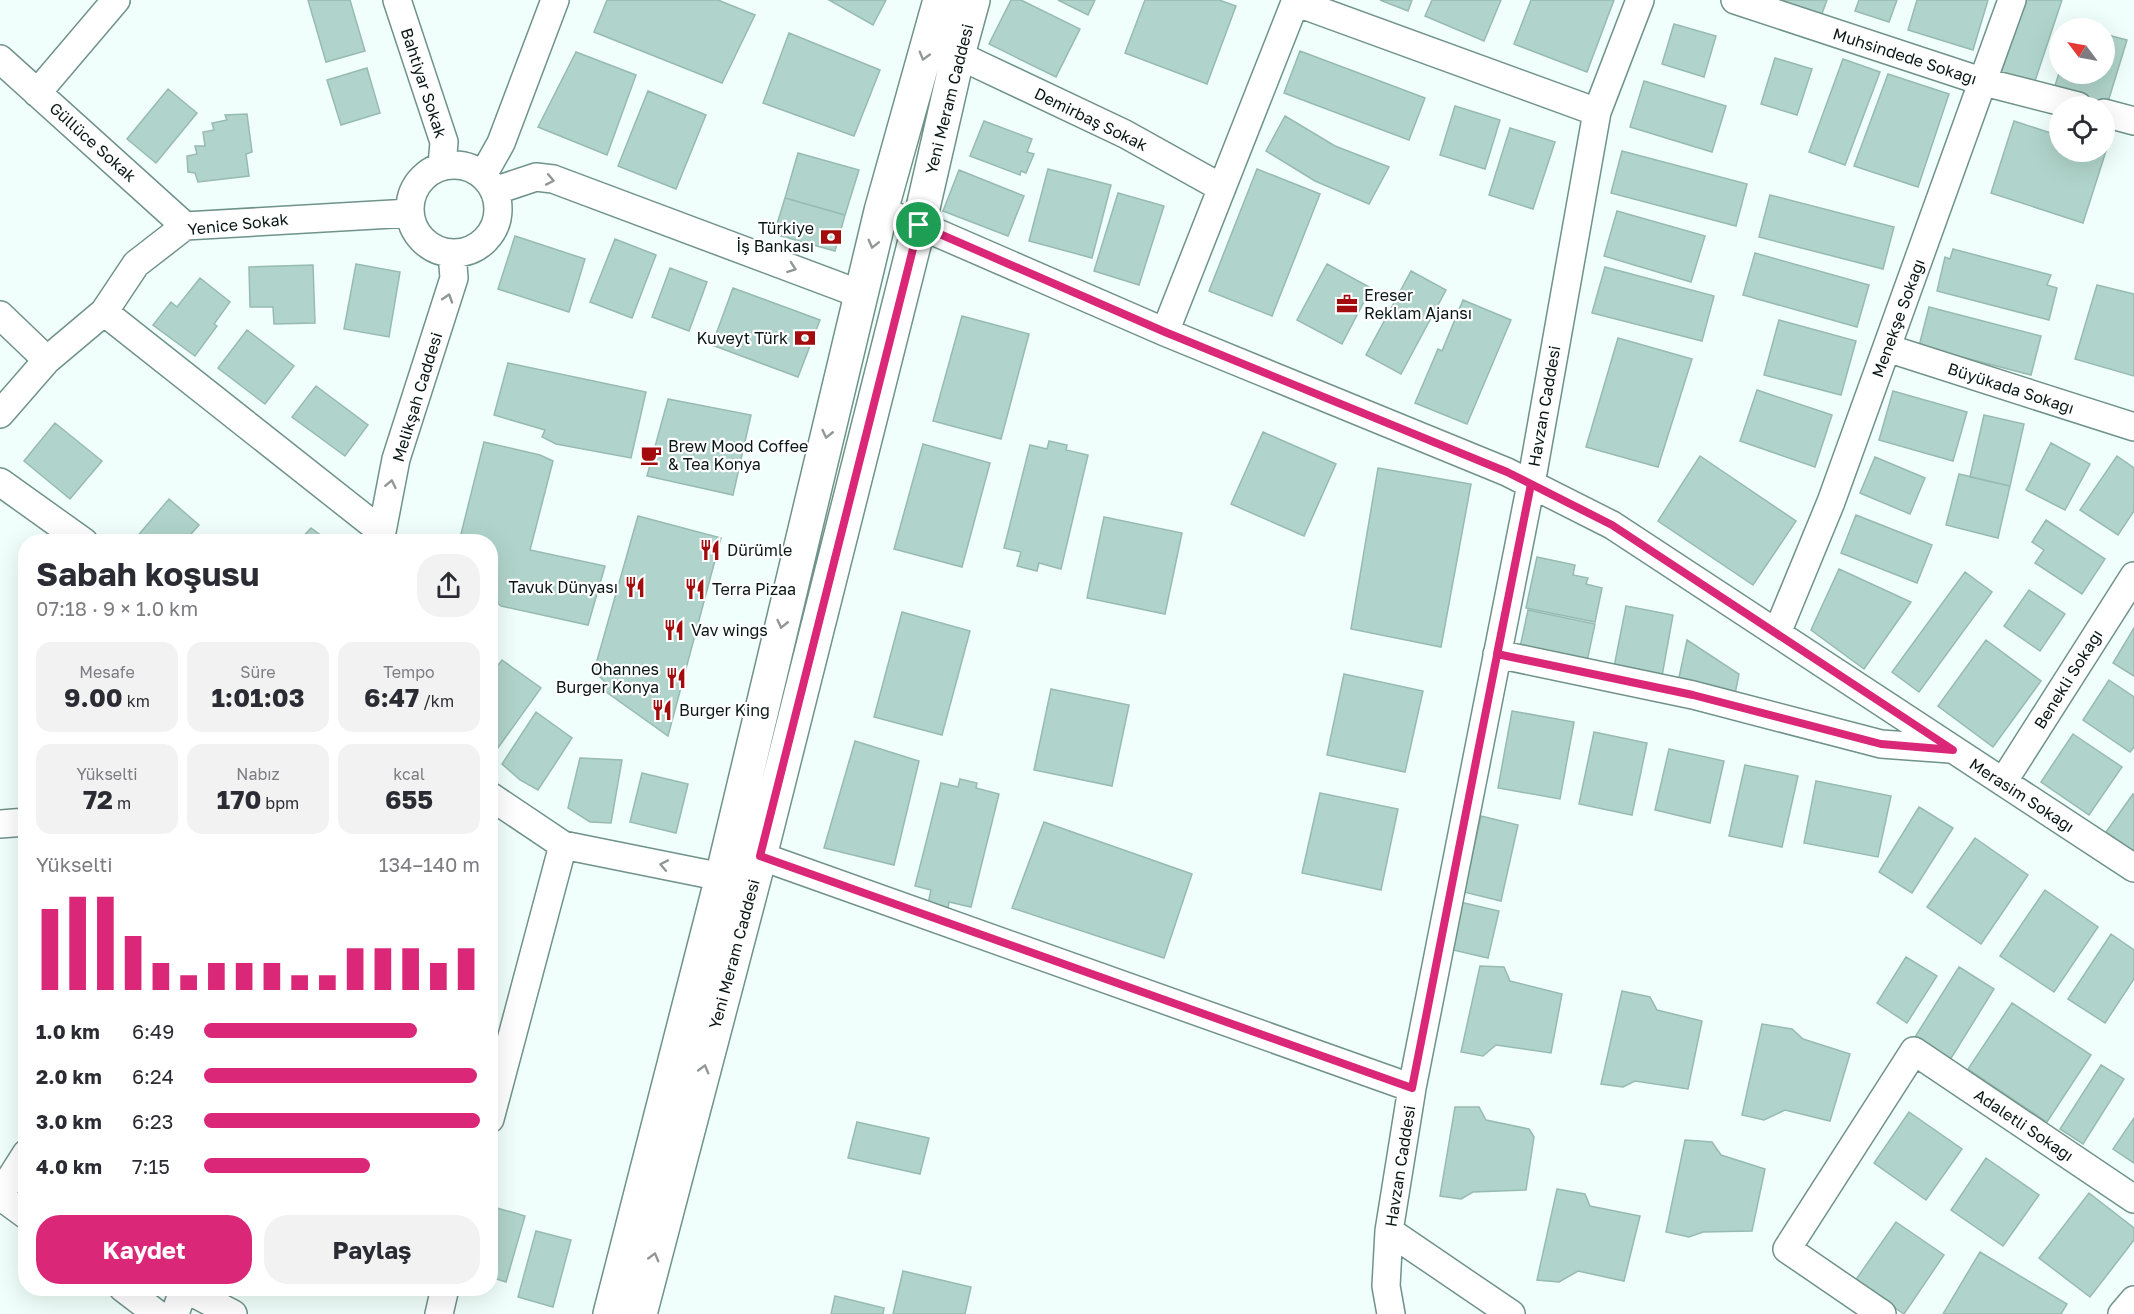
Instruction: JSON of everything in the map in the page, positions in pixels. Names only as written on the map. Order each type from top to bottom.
[{"type":"main road","name":"Yeni Meram Caddesi","points":[[610,1314],[722,877],[860,294],[940,0]]},
{"type":"main road","name":"Yeni Meram Caddesi","points":[[639,1314],[760,856],[919,225],[973,0]]},
{"type":"street","points":[[37,93],[116,0]]},
{"type":"street","name":"Bahtiyar Sokak","points":[[397,0],[444,142],[442,166]]},
{"type":"street","points":[[488,183],[555,0]]},
{"type":"street","name":"Havzan Caddesi","points":[[1391,1314],[1386,1286],[1389,1231],[1412,1088],[1531,484],[1597,112],[1640,0]]},
{"type":"street","name":"Muhsindede Sokağı","points":[[1735,0],[1984,82],[2049,99]]},
{"type":"street","name":"Menekşe Sokağı","points":[[1777,633],[1831,502],[2012,0]]},
{"type":"street","points":[[1165,332],[1296,1],[1597,112]]},
{"type":"street","name":"Demirbaş Sokak","points":[[958,55],[1125,134],[1222,189]]},
{"type":"street","name":"Güllüce Sokak","points":[[0,59],[185,226]]},
{"type":"street","points":[[2115,116],[2134,121]]},
{"type":"street","points":[[457,165],[471,168],[488,183],[498,206],[496,220],[489,234],[479,244],[466,251],[452,253],[438,250],[427,244],[417,234],[411,222],[412,194],[419,182],[430,172],[442,166],[457,165]]},
{"type":"street","points":[[488,183],[536,177],[553,179],[860,294]]},
{"type":"street","name":"Merasim Sokağı","points":[[881,211],[919,225],[1165,332],[1507,472],[1612,525],[2134,868]]},
{"type":"street","name":"Yenice Sokak","points":[[0,414],[47,360],[104,312],[136,264],[185,226],[410,213]]},
{"type":"street","name":"Melikşah Caddesi","points":[[380,534],[396,459],[454,278],[452,253]]},
{"type":"street","points":[[104,312],[378,534]]},
{"type":"street","points":[[0,315],[47,360]]},
{"type":"street","name":"Büyükada Sokağı","points":[[1887,348],[2134,427]]},
{"type":"street","points":[[0,482],[73,534]]},
{"type":"street","name":"Benekli Sokağı","points":[[2003,782],[2134,576]]},
{"type":"street","points":[[1497,654],[1693,695],[1881,744],[1953,750]]},
{"type":"street","points":[[498,801],[563,845],[722,877]]},
{"type":"street","points":[[0,824],[18,823]]},
{"type":"street","points":[[498,1089],[563,845]]},
{"type":"street","points":[[760,856],[1412,1088]]},
{"type":"street","name":"Adaletli Sokağı","points":[[1882,1314],[1787,1249],[1914,1051],[2134,1199]]},
{"type":"street","points":[[18,1167],[0,1195],[18,1209]]},
{"type":"street","points":[[1389,1231],[1511,1314]]},
{"type":"street","points":[[133,1296],[157,1314]]},
{"type":"street","points":[[175,1314],[181,1296]]},
{"type":"street","points":[[199,1296],[233,1314]]},
{"type":"street","points":[[439,1314],[443,1296]]},
{"type":"street","points":[[2122,1314],[2134,1300]]},
{"type":"building","points":[[308,0],[350,0],[365,51],[326,62]]},
{"type":"building","points":[[607,0],[718,0],[755,15],[722,83],[594,32]]},
{"type":"building","points":[[829,0],[886,0],[873,25]]},
{"type":"building","points":[[1011,0],[1021,0],[1080,29],[1056,77],[989,44]]},
{"type":"building","points":[[1058,0],[1095,0],[1088,15]]},
{"type":"building","points":[[1145,0],[1219,0],[1236,6],[1207,84],[1125,53]]},
{"type":"building","points":[[1380,0],[1412,0],[1408,11]]},
{"type":"building","points":[[1432,0],[1501,0],[1484,41],[1425,16]]},
{"type":"building","points":[[1531,0],[1614,0],[1587,72],[1514,44]]},
{"type":"building","points":[[1780,0],[1827,0],[1820,19],[1778,4]]},
{"type":"building","points":[[1859,0],[1897,0],[1889,22],[1855,11]]},
{"type":"building","points":[[1917,0],[1988,0],[1973,50],[1908,30]]},
{"type":"building","points":[[2026,0],[2062,0],[2056,18],[2049,18],[2049,39],[2034,84],[2001,73]]},
{"type":"building","points":[[1674,24],[1716,36],[1704,77],[1662,64]]},
{"type":"building","points":[[789,33],[880,70],[854,136],[763,103]]},
{"type":"building","points":[[2115,37],[2127,40],[2115,79]]},
{"type":"building","points":[[1300,51],[1425,98],[1409,140],[1284,93]]},
{"type":"building","points":[[576,52],[636,75],[607,155],[538,127]]},
{"type":"building","points":[[1775,58],[1812,69],[1797,115],[1761,104]]},
{"type":"building","points":[[1843,59],[1880,72],[1845,165],[1809,152]]},
{"type":"building","points":[[367,68],[380,113],[341,125],[327,80]]},
{"type":"building","points":[[1888,74],[1949,94],[1918,187],[1854,166]]},
{"type":"building","points":[[1644,81],[1726,106],[1712,152],[1630,127]]},
{"type":"building","points":[[2056,84],[2113,84],[2110,96],[2077,96],[2054,89]]},
{"type":"building","points":[[168,89],[197,113],[156,163],[127,139]]},
{"type":"building","points":[[648,91],[706,115],[676,189],[618,166]]},
{"type":"building","points":[[1455,106],[1500,120],[1485,169],[1440,155]]},
{"type":"building","points":[[247,114],[252,152],[246,154],[249,176],[198,182],[195,173],[188,172],[187,156],[197,154],[195,146],[205,146],[203,132],[214,130],[212,123],[227,120],[225,115]]},
{"type":"building","points":[[1285,116],[1335,146],[1389,167],[1369,204],[1315,181],[1266,151]]},
{"type":"building","points":[[984,121],[1032,139],[1027,152],[1034,154],[1026,173],[1021,171],[1020,175],[970,156]]},
{"type":"building","points":[[2014,121],[2049,132],[2049,162],[2102,162],[2083,223],[1991,193]]},
{"type":"building","points":[[1510,128],[1555,142],[1533,209],[1489,195]]},
{"type":"building","points":[[1622,151],[1747,184],[1736,226],[1611,193]]},
{"type":"building","points":[[798,153],[859,170],[845,215],[785,198]]},
{"type":"building","points":[[1048,169],[1111,185],[1092,258],[1029,241]]},
{"type":"building","points":[[1257,169],[1320,194],[1272,316],[1209,291]]},
{"type":"building","points":[[959,170],[1024,196],[1008,236],[943,211]]},
{"type":"building","points":[[1118,193],[1164,206],[1139,285],[1094,271]]},
{"type":"building","points":[[1770,195],[1894,227],[1883,269],[1759,237]]},
{"type":"building","points":[[785,198],[845,215],[835,251],[774,234]]},
{"type":"building","points":[[1617,211],[1705,236],[1691,282],[1604,256]]},
{"type":"building","points":[[515,236],[585,259],[569,312],[498,289]]},
{"type":"building","points":[[615,239],[656,255],[632,318],[590,302]]},
{"type":"building","points":[[1953,249],[2051,275],[2047,285],[2057,288],[2049,320],[1937,291],[1945,257],[1950,259]]},
{"type":"building","points":[[1755,253],[1869,285],[1857,327],[1743,295]]},
{"type":"building","points":[[356,264],[400,272],[389,337],[344,329]]},
{"type":"building","points":[[1327,264],[1371,288],[1342,344],[1297,320]]},
{"type":"building","points":[[313,265],[315,323],[274,324],[273,307],[250,307],[249,267]]},
{"type":"building","points":[[1605,267],[1714,296],[1702,341],[1592,313]]},
{"type":"building","points":[[670,268],[707,282],[689,331],[652,317]]},
{"type":"building","points":[[1411,271],[1446,290],[1401,374],[1366,355]]},
{"type":"building","points":[[200,278],[230,302],[214,324],[217,326],[195,356],[153,325],[171,302],[177,307]]},
{"type":"building","points":[[2097,285],[2134,294],[2134,376],[2075,359]]},
{"type":"building","points":[[733,288],[820,320],[798,377],[712,345]]},
{"type":"building","points":[[1463,300],[1511,320],[1467,424],[1415,403],[1438,349],[1442,351]]},
{"type":"building","points":[[1929,307],[2041,336],[2031,375],[1919,346]]},
{"type":"building","points":[[962,316],[1029,334],[1001,439],[933,421]]},
{"type":"building","points":[[1779,320],[1856,341],[1841,395],[1764,375]]},
{"type":"building","points":[[247,330],[294,366],[265,404],[218,368]]},
{"type":"building","points":[[1618,338],[1692,359],[1658,467],[1586,447]]},
{"type":"building","points":[[508,363],[646,392],[631,458],[556,444],[542,437],[545,430],[494,415]]},
{"type":"building","points":[[316,386],[368,425],[345,456],[292,417]]},
{"type":"building","points":[[1757,390],[1832,415],[1815,467],[1740,441]]},
{"type":"building","points":[[1893,391],[1967,412],[1953,461],[1879,440]]},
{"type":"building","points":[[668,399],[751,415],[733,495],[647,476]]},
{"type":"building","points":[[1984,415],[2024,424],[2010,486],[1970,477]]},
{"type":"building","points":[[55,423],[102,461],[70,499],[24,461]]},
{"type":"building","points":[[1263,432],[1336,464],[1304,536],[1231,504]]},
{"type":"building","points":[[1049,441],[1067,445],[1066,450],[1088,455],[1061,569],[1039,563],[1037,571],[1017,566],[1021,552],[1004,548],[1030,445],[1047,449]]},
{"type":"building","points":[[484,442],[540,455],[553,461],[530,550],[605,566],[588,625],[501,606],[498,603],[498,534],[461,534]]},
{"type":"building","points":[[2051,443],[2090,464],[2065,510],[2026,490]]},
{"type":"building","points":[[923,444],[990,463],[962,567],[894,549]]},
{"type":"building","points":[[1700,456],[1796,521],[1753,585],[1658,521]]},
{"type":"building","points":[[2117,456],[2134,468],[2134,511],[2118,535],[2080,510]]},
{"type":"building","points":[[1875,457],[1925,478],[1910,514],[1860,493]]},
{"type":"building","points":[[1378,468],[1471,484],[1441,647],[1351,629]]},
{"type":"building","points":[[1959,474],[2010,486],[1998,538],[1946,525]]},
{"type":"building","points":[[169,499],[199,525],[191,534],[139,534]]},
{"type":"building","points":[[1856,515],[1932,545],[1917,583],[1841,553]]},
{"type":"building","points":[[638,516],[721,538],[668,736],[605,691],[604,681],[594,671]]},
{"type":"building","points":[[1104,517],[1182,533],[1165,614],[1087,598]]},
{"type":"building","points":[[2046,520],[2105,559],[2082,594],[2035,563],[2044,550],[2032,542]]},
{"type":"building","points":[[311,528],[319,534],[305,534]]},
{"type":"building","points":[[1537,557],[1575,565],[1573,575],[1588,578],[1586,584],[1602,588],[1595,622],[1526,608]]},
{"type":"building","points":[[1839,569],[1911,602],[1864,669],[1811,630]]},
{"type":"building","points":[[1965,572],[1992,592],[1919,692],[1892,672]]},
{"type":"building","points":[[2029,590],[2065,614],[2040,651],[2004,626]]},
{"type":"building","points":[[1626,606],[1673,615],[1662,676],[1614,667]]},
{"type":"building","points":[[1528,610],[1595,624],[1586,666],[1519,652]]},
{"type":"building","points":[[902,612],[970,631],[942,735],[874,717]]},
{"type":"building","points":[[2134,628],[2134,676],[2113,663]]},
{"type":"building","points":[[1687,640],[1739,674],[1735,694],[1678,682]]},
{"type":"building","points":[[1986,640],[2041,681],[1993,747],[1938,706]]},
{"type":"building","points":[[502,660],[541,688],[498,748],[498,665]]},
{"type":"building","points":[[1344,674],[1423,691],[1405,772],[1327,755]]},
{"type":"building","points":[[2109,680],[2134,697],[2134,747],[2130,752],[2083,720]]},
{"type":"building","points":[[1051,689],[1129,705],[1112,786],[1034,770]]},
{"type":"building","points":[[1512,711],[1574,722],[1560,799],[1498,788]]},
{"type":"building","points":[[536,712],[572,738],[538,790],[520,780],[502,764]]},
{"type":"building","points":[[1594,732],[1647,743],[1632,815],[1579,804]]},
{"type":"building","points":[[2073,734],[2122,767],[2089,815],[2041,782]]},
{"type":"building","points":[[855,741],[919,761],[894,865],[824,848]]},
{"type":"building","points":[[1669,749],[1724,761],[1710,823],[1655,810]]},
{"type":"building","points":[[580,758],[622,760],[611,823],[590,822],[568,808]]},
{"type":"building","points":[[1745,765],[1798,776],[1782,847],[1729,836]]},
{"type":"building","points":[[642,773],[688,784],[676,833],[630,822]]},
{"type":"building","points":[[960,779],[977,783],[976,788],[999,794],[971,907],[949,902],[948,909],[928,904],[931,890],[915,886],[941,783],[958,787]]},
{"type":"building","points":[[1816,781],[1891,796],[1878,857],[1804,843]]},
{"type":"building","points":[[1320,793],[1398,809],[1381,890],[1302,873]]},
{"type":"building","points":[[2134,795],[2134,852],[2106,832]]},
{"type":"building","points":[[1919,807],[1953,828],[1912,893],[1879,872]]},
{"type":"building","points":[[1481,816],[1518,825],[1501,901],[1464,892]]},
{"type":"building","points":[[1044,822],[1192,874],[1164,958],[1012,908]]},
{"type":"building","points":[[1975,838],[2028,875],[1981,944],[1927,907]]},
{"type":"building","points":[[2045,890],[2098,927],[2054,992],[2000,956]]},
{"type":"building","points":[[1460,902],[1499,911],[1488,958],[1449,949]]},
{"type":"building","points":[[2111,934],[2134,950],[2134,979],[2105,1023],[2068,999]]},
{"type":"building","points":[[1906,957],[1937,976],[1907,1023],[1877,1003]]},
{"type":"building","points":[[1480,966],[1504,967],[1510,981],[1562,994],[1551,1053],[1496,1045],[1483,1056],[1461,1052]]},
{"type":"building","points":[[1959,967],[1994,989],[1950,1060],[1915,1037]]},
{"type":"building","points":[[1622,991],[1650,997],[1657,1010],[1702,1021],[1688,1089],[1635,1081],[1623,1087],[1601,1084]]},
{"type":"building","points":[[2012,1003],[2091,1055],[2047,1122],[1968,1069]]},
{"type":"building","points":[[1762,1024],[1792,1029],[1803,1039],[1850,1054],[1830,1121],[1785,1110],[1764,1120],[1742,1115]]},
{"type":"building","points":[[2101,1065],[2124,1079],[2083,1144],[2060,1129]]},
{"type":"building","points":[[1455,1107],[1479,1107],[1486,1120],[1529,1129],[1534,1137],[1526,1190],[1473,1192],[1461,1199],[1440,1196]]},
{"type":"building","points":[[1909,1112],[1962,1149],[1926,1200],[1874,1163]]},
{"type":"building","points":[[2134,1118],[2134,1163],[2113,1149]]},
{"type":"building","points":[[857,1122],[929,1138],[920,1174],[848,1158]]},
{"type":"building","points":[[1685,1140],[1712,1142],[1721,1155],[1765,1169],[1752,1231],[1703,1232],[1689,1237],[1666,1232]]},
{"type":"building","points":[[1986,1158],[2039,1195],[2003,1246],[1951,1210]]},
{"type":"building","points":[[1557,1189],[1585,1194],[1590,1206],[1640,1216],[1624,1281],[1578,1271],[1559,1282],[1537,1280]]},
{"type":"building","points":[[2089,1193],[2134,1228],[2134,1240],[2090,1297],[2039,1258]]},
{"type":"building","points":[[498,1208],[525,1216],[506,1282],[498,1280]]},
{"type":"building","points":[[1896,1222],[1944,1255],[1904,1314],[1855,1281]]},
{"type":"building","points":[[536,1231],[571,1240],[553,1307],[518,1297]]},
{"type":"building","points":[[1980,1252],[2067,1304],[2061,1314],[1943,1314]]},
{"type":"building","points":[[903,1271],[971,1287],[965,1314],[893,1314]]},
{"type":"building","points":[[835,1296],[884,1308],[883,1314],[831,1314]]},
{"type":"place","name":"Türkiye İş Bankası","points":[[831,237]]},
{"type":"place","name":"Ereser Reklam Ajansı","points":[[1347,304]]},
{"type":"place","name":"Kuveyt Türk","points":[[805,338]]},
{"type":"place","name":"Brew Mood Coffee & Tea Konya","points":[[651,455]]},
{"type":"place","name":"Dürümle","points":[[710,550]]},
{"type":"place","name":"Tavuk Dünyası","points":[[635,587]]},
{"type":"place","name":"Terra Pizaa","points":[[695,589]]},
{"type":"place","name":"Vav wings","points":[[674,630]]},
{"type":"place","name":"Ohannes Burger Konya","points":[[676,678]]},
{"type":"place","name":"Burger King","points":[[662,710]]},
{"type":"route","points":[[919,225],[760,856],[1412,1088],[1497,654],[1514,569],[1531,484],[1612,525],[1953,750],[1881,744],[1693,695],[1497,654],[1531,484],[1507,472],[1165,332],[919,225]]}]
